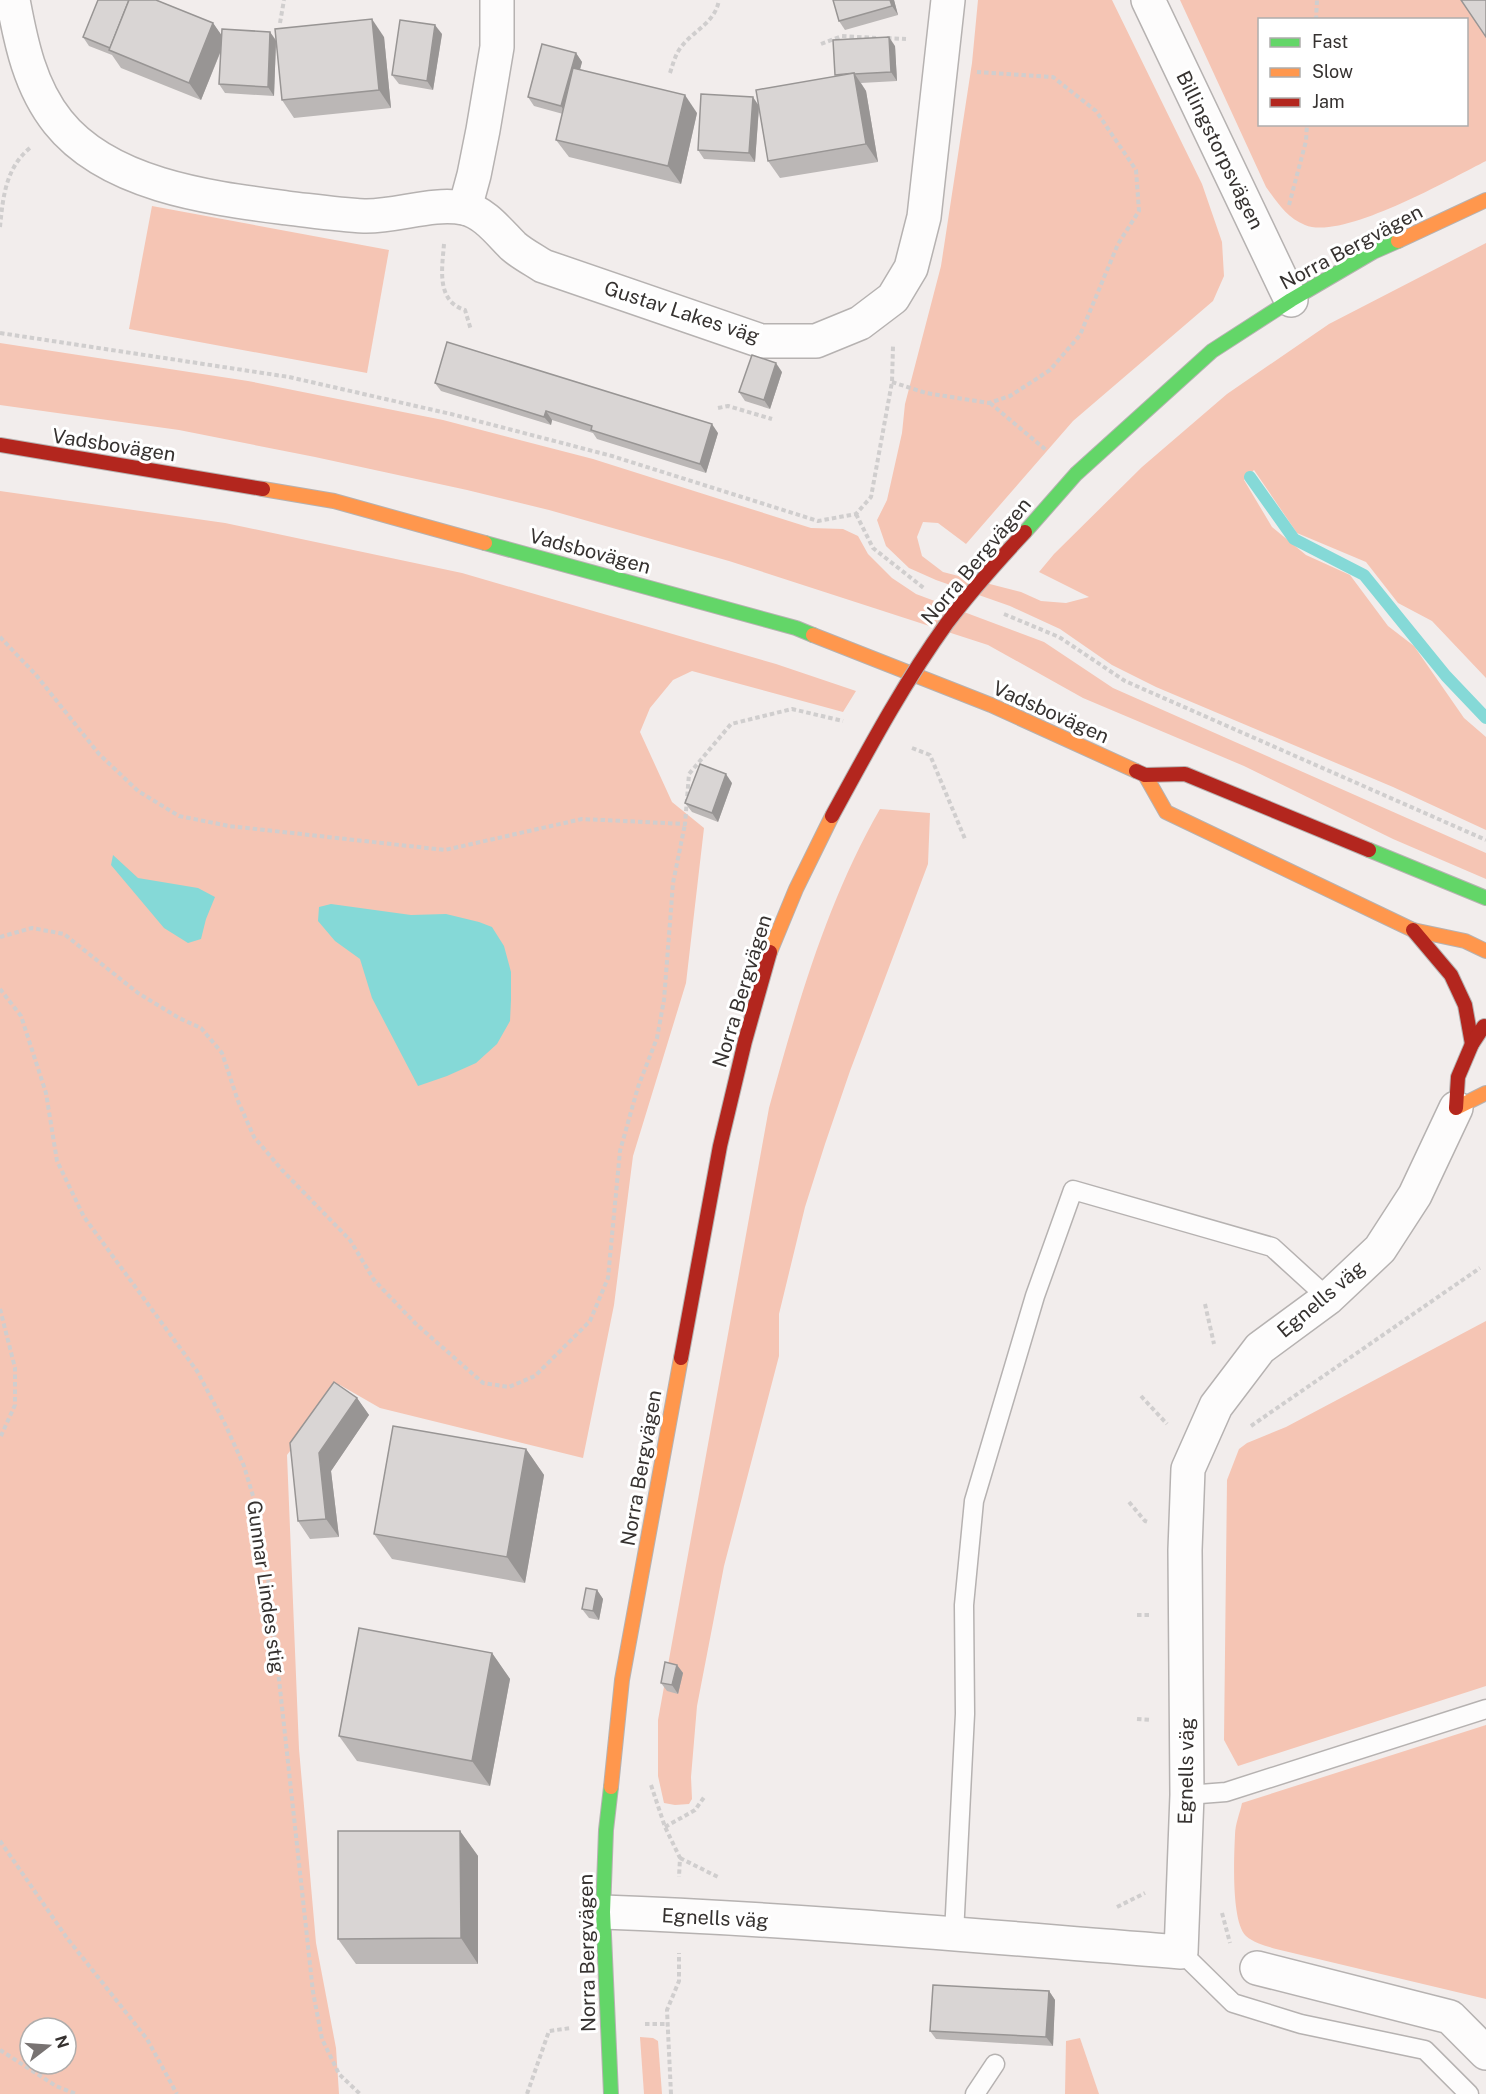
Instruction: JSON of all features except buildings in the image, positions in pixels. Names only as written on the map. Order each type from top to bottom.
[{"type":"street","points":[[13,0],[22,46],[40,96],[59,124],[108,164],[140,178],[202,195],[262,205],[365,216],[454,208],[474,175],[496,47],[497,0]]},
{"type":"street","name":"Gustav Lakes väg","points":[[454,208],[492,223],[515,247],[543,266],[761,341],[816,341],[860,323],[893,298],[911,268],[924,217],[948,0]]},
{"type":"street","name":"Billingstorpsvägen","points":[[1148,0],[1291,300]]},
{"type":"street","name":"Norra Bergvägen","points":[[611,2094],[603,1912],[606,1830],[622,1680],[720,1146],[745,1041],[769,956],[796,889],[884,719],[938,636],[984,578],[1076,474],[1212,351],[1291,300],[1372,252],[1486,200]]},
{"type":"street","name":"Vadsbovägen","points":[[0,446],[334,501],[796,628],[992,705],[1145,775],[1185,774],[1486,898]]},
{"type":"street","points":[[1145,775],[1166,812],[1413,930],[1465,941],[1486,951]]},
{"type":"street","points":[[1413,930],[1451,975],[1465,1005],[1472,1044]]},
{"type":"street","points":[[1456,1108],[1458,1077],[1472,1044],[1486,1024]]},
{"type":"street","points":[[1456,1108],[1486,1093]]},
{"type":"street","name":"Egnells väg","points":[[603,1912],[913,1930],[1181,1952],[1188,1795],[1185,1550],[1188,1469],[1216,1406],[1260,1348],[1328,1298],[1380,1249],[1415,1195],[1456,1108]]},
{"type":"street","points":[[1257,1968],[1450,2017],[1486,2053]]},
{"type":"lane","points":[[954,1934],[965,1714],[964,1605],[974,1500],[1035,1296],[1072,1190],[1272,1247],[1328,1298]]},
{"type":"lane","points":[[1188,1795],[1226,1792],[1486,1709]]},
{"type":"lane","points":[[1181,1952],[1233,2003],[1301,2024],[1425,2050],[1469,2094]]},
{"type":"lane","points":[[975,2094],[995,2064]]},
{"type":"path","points":[[280,23],[284,0]]},
{"type":"path","points":[[670,73],[679,50],[710,21],[719,0]]},
{"type":"path","points":[[1316,18],[1317,0]]},
{"type":"path","points":[[0,333],[289,377],[452,414],[612,456],[818,521],[856,514],[871,497],[892,382],[926,393],[989,403],[1010,396],[1050,370],[1080,335],[1118,244],[1139,211],[1136,170],[1096,111],[1053,77],[942,53],[842,36],[821,44]]},
{"type":"path","points":[[0,227],[3,195],[18,158],[59,124]]},
{"type":"path","points":[[1288,207],[1306,141],[1307,126]]},
{"type":"path","points":[[454,208],[445,231],[443,287],[447,299],[455,307],[465,310],[471,330]]},
{"type":"path","points":[[989,403],[1050,453]]},
{"type":"path","points":[[718,408],[728,406],[772,419]]},
{"type":"path","points":[[856,514],[873,548],[928,591]]},
{"type":"path","points":[[995,611],[1059,637],[1125,681],[1486,840]]},
{"type":"path","points":[[0,637],[36,675],[99,754],[138,791],[179,816],[229,826],[445,850],[582,819],[685,824]]},
{"type":"path","points":[[0,936],[32,928],[64,934],[138,993],[179,1018],[201,1028],[222,1053],[237,1101],[254,1137],[282,1170],[350,1240],[375,1280],[416,1324],[483,1383],[509,1387],[535,1376],[590,1321],[608,1278],[620,1151],[638,1087],[657,1038],[664,1000],[673,883],[685,824],[689,774],[731,724],[792,709],[846,722]]},
{"type":"path","points":[[909,747],[930,755],[965,839]]},
{"type":"path","name":"Gunnar Lindes stig","points":[[0,989],[21,1016],[46,1093],[57,1161],[84,1217],[197,1371],[244,1466],[256,1506],[266,1560],[313,1992],[322,2039],[339,2074],[360,2094]]},
{"type":"path","points":[[1246,1429],[1480,1268]]},
{"type":"path","points":[[1204,1304],[1214,1346]]},
{"type":"path","points":[[0,1309],[15,1368],[15,1405],[0,1438]]},
{"type":"path","points":[[1141,1396],[1172,1428]]},
{"type":"path","points":[[1129,1502],[1145,1521],[1153,1523]]},
{"type":"path","points":[[650,1775],[651,1786],[665,1827],[680,1858],[679,1875]]},
{"type":"path","points":[[665,1827],[695,1810],[705,1796]]},
{"type":"path","points":[[0,1841],[67,1938],[147,2039],[177,2094]]},
{"type":"path","points":[[1220,1904],[1230,1945],[1257,1968]]},
{"type":"path","points":[[671,2094],[666,2024],[667,2010],[679,1981],[680,1967]]},
{"type":"path","points":[[640,2025],[666,2024]]},
{"type":"path","points":[[527,2094],[549,2031],[570,2028]]},
{"type":"path","points":[[0,2050],[56,2086],[76,2094]]},
{"type":"shaded area","points":[[978,0],[1112,0],[1202,184],[1222,242],[1224,276],[1213,301],[1073,421],[966,544],[938,523],[923,522],[917,537],[922,556],[943,572],[1021,592],[1041,601],[1066,603],[1089,597],[1039,572],[1054,554],[1142,467],[1227,394],[1329,324],[1486,243],[1486,678],[1432,621],[1398,603],[1366,562],[1297,533],[1254,470],[1244,480],[1272,527],[1306,555],[1350,575],[1388,626],[1414,646],[1464,718],[1486,737],[1486,830],[1393,787],[1156,687],[1112,665],[1060,629],[1010,606],[909,568],[886,546],[877,520],[887,500],[902,433],[905,404],[941,266],[972,63]]},
{"type":"shaded area","points":[[1180,0],[1463,0],[1486,36],[1486,161],[1396,206],[1344,224],[1322,228],[1305,225],[1283,209],[1266,187]]},
{"type":"shaded area","points":[[152,206],[389,250],[367,373],[129,329]]},
{"type":"shaded area","points":[[0,343],[248,381],[443,420],[593,459],[811,528],[843,529],[858,536],[868,554],[892,578],[916,594],[1044,642],[1113,688],[1486,853],[1486,879],[1393,839],[1244,766],[1083,698],[988,645],[729,561],[549,510],[315,457],[179,430],[0,405]]},
{"type":"shaded area","points":[[0,491],[225,523],[462,573],[776,664],[856,691],[843,712],[692,671],[673,680],[650,708],[640,732],[672,802],[704,828],[686,983],[633,1156],[614,1305],[583,1458],[380,1408],[340,1385],[287,1455],[299,1749],[316,1943],[336,2048],[339,2094],[0,2094]]},
{"type":"shaded area","points":[[880,809],[930,813],[928,864],[850,1071],[805,1207],[779,1314],[779,1356],[724,1566],[697,1706],[691,1777],[692,1799],[689,1804],[664,1803],[658,1776],[658,1720],[769,1108],[802,993],[829,917],[861,844]]},
{"type":"shaded area","points":[[1486,1321],[1486,1686],[1238,1766],[1224,1740],[1227,1480],[1239,1449],[1247,1443],[1286,1427]]},
{"type":"shaded area","points":[[1486,1725],[1486,1999],[1276,1949],[1246,1936],[1241,1929],[1238,1917],[1234,1888],[1235,1831],[1242,1803]]},
{"type":"shaded area","points":[[640,2037],[653,2038],[658,2041],[662,2094],[644,2094]]},
{"type":"shaded area","points":[[1080,2038],[1099,2094],[1065,2094],[1066,2041]]},
{"type":"water","points":[[113,855],[138,878],[198,888],[215,897],[201,939],[188,943],[164,928],[111,865]]},
{"type":"water","points":[[331,904],[411,915],[446,914],[492,927],[504,946],[511,972],[510,1021],[497,1044],[476,1063],[418,1086],[372,998],[360,959],[335,941],[318,921],[319,907]]},
{"type":"waterway","points":[[1250,477],[1294,539],[1364,575],[1446,676],[1486,718]]},
{"type":"traffic: fast","points":[[1025,532],[1076,474],[1212,351],[1291,300],[1373,252],[1398,241]]},
{"type":"traffic: fast","points":[[485,543],[796,628],[813,635]]},
{"type":"traffic: fast","points":[[1369,850],[1486,898]]},
{"type":"traffic: fast","points":[[611,1787],[606,1830],[603,1912],[611,2094]]},
{"type":"traffic: slow","points":[[1398,241],[1486,200]]},
{"type":"traffic: slow","points":[[263,489],[334,501],[485,543]]},
{"type":"traffic: slow","points":[[813,635],[991,705],[1136,771]]},
{"type":"traffic: slow","points":[[1145,775],[1166,812],[1413,930],[1465,941],[1486,951]]},
{"type":"traffic: slow","points":[[770,952],[796,889],[832,816]]},
{"type":"traffic: slow","points":[[1456,1108],[1486,1093]]},
{"type":"traffic: slow","points":[[611,1787],[622,1680],[681,1358]]},
{"type":"traffic: jam","points":[[0,445],[263,489]]},
{"type":"traffic: jam","points":[[832,816],[886,718],[931,646],[966,599],[1025,532]]},
{"type":"traffic: jam","points":[[1136,771],[1145,775],[1185,774],[1369,850]]},
{"type":"traffic: jam","points":[[1413,930],[1451,975],[1465,1005],[1472,1044]]},
{"type":"traffic: jam","points":[[681,1358],[720,1146],[745,1041],[770,952]]},
{"type":"traffic: jam","points":[[1456,1108],[1458,1077],[1472,1044],[1484,1026]]}]
